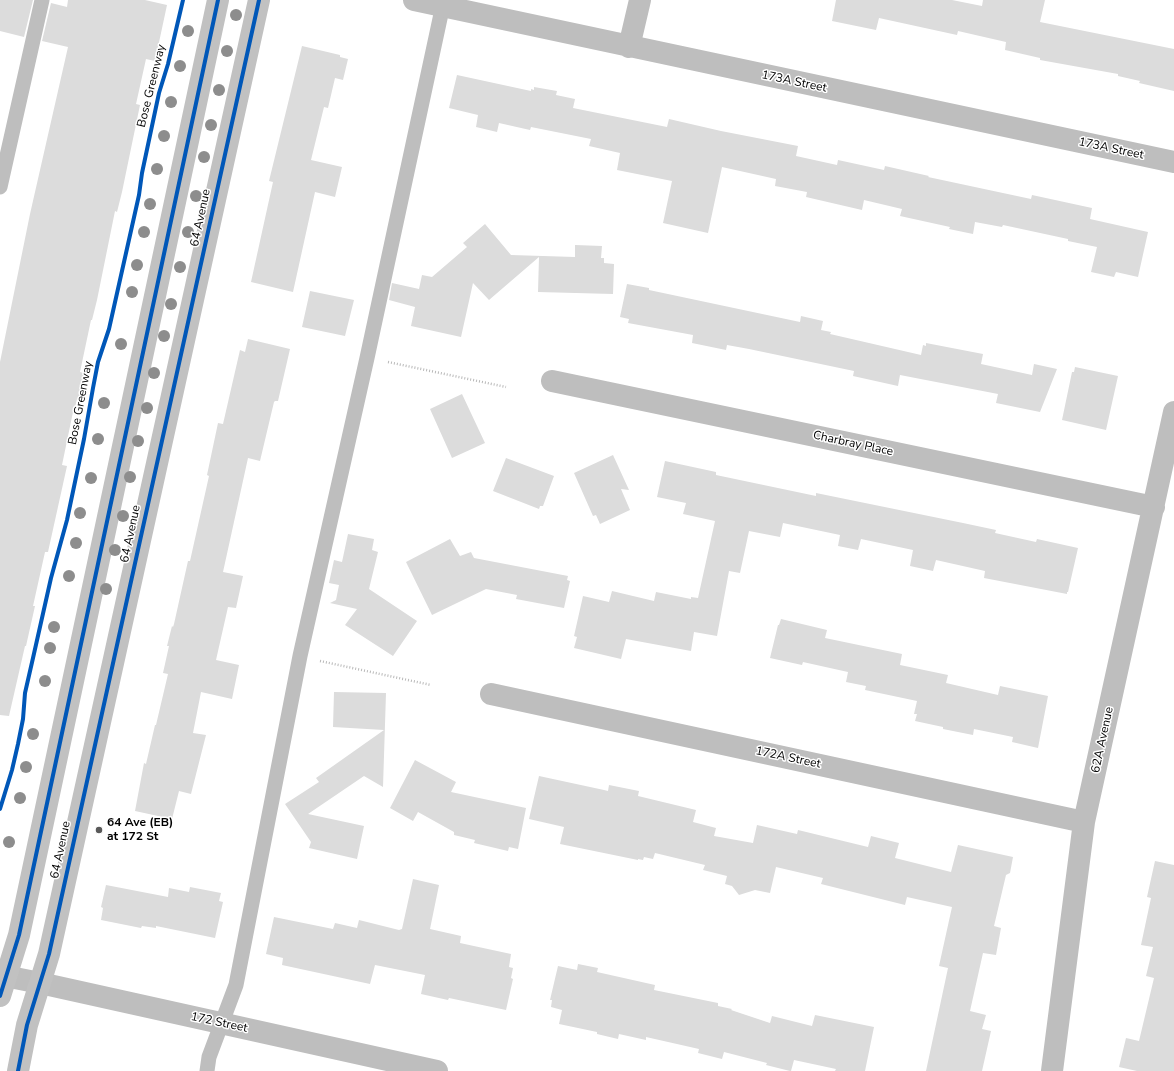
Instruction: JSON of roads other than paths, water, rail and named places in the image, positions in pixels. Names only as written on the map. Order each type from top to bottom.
[{"type":"main road","name":"64 Avenue","points":[[2,982],[19,935],[218,0]]},
{"type":"main road","name":"64 Avenue","points":[[18,1071],[27,1025],[49,954],[259,0]]},
{"type":"street","name":"173A Street","points":[[414,0],[443,3],[630,47],[1174,162]]},
{"type":"street","points":[[630,47],[640,0]]},
{"type":"street","name":"Charbray Place","points":[[552,381],[1154,507]]},
{"type":"street","name":"62A Avenue","points":[[1052,1071],[1084,822],[1174,412]]},
{"type":"street","name":"172A Street","points":[[491,694],[1084,822]]},
{"type":"street","name":"172 Street","points":[[2,982],[40,983],[437,1071]]},
{"type":"lane","points":[[0,187],[42,0]]},
{"type":"lane","points":[[207,1071],[210,1058],[236,985],[300,656],[443,3]]},
{"type":"place","name":"64 Ave (EB) at 172 St","points":[[99,830]]}]
